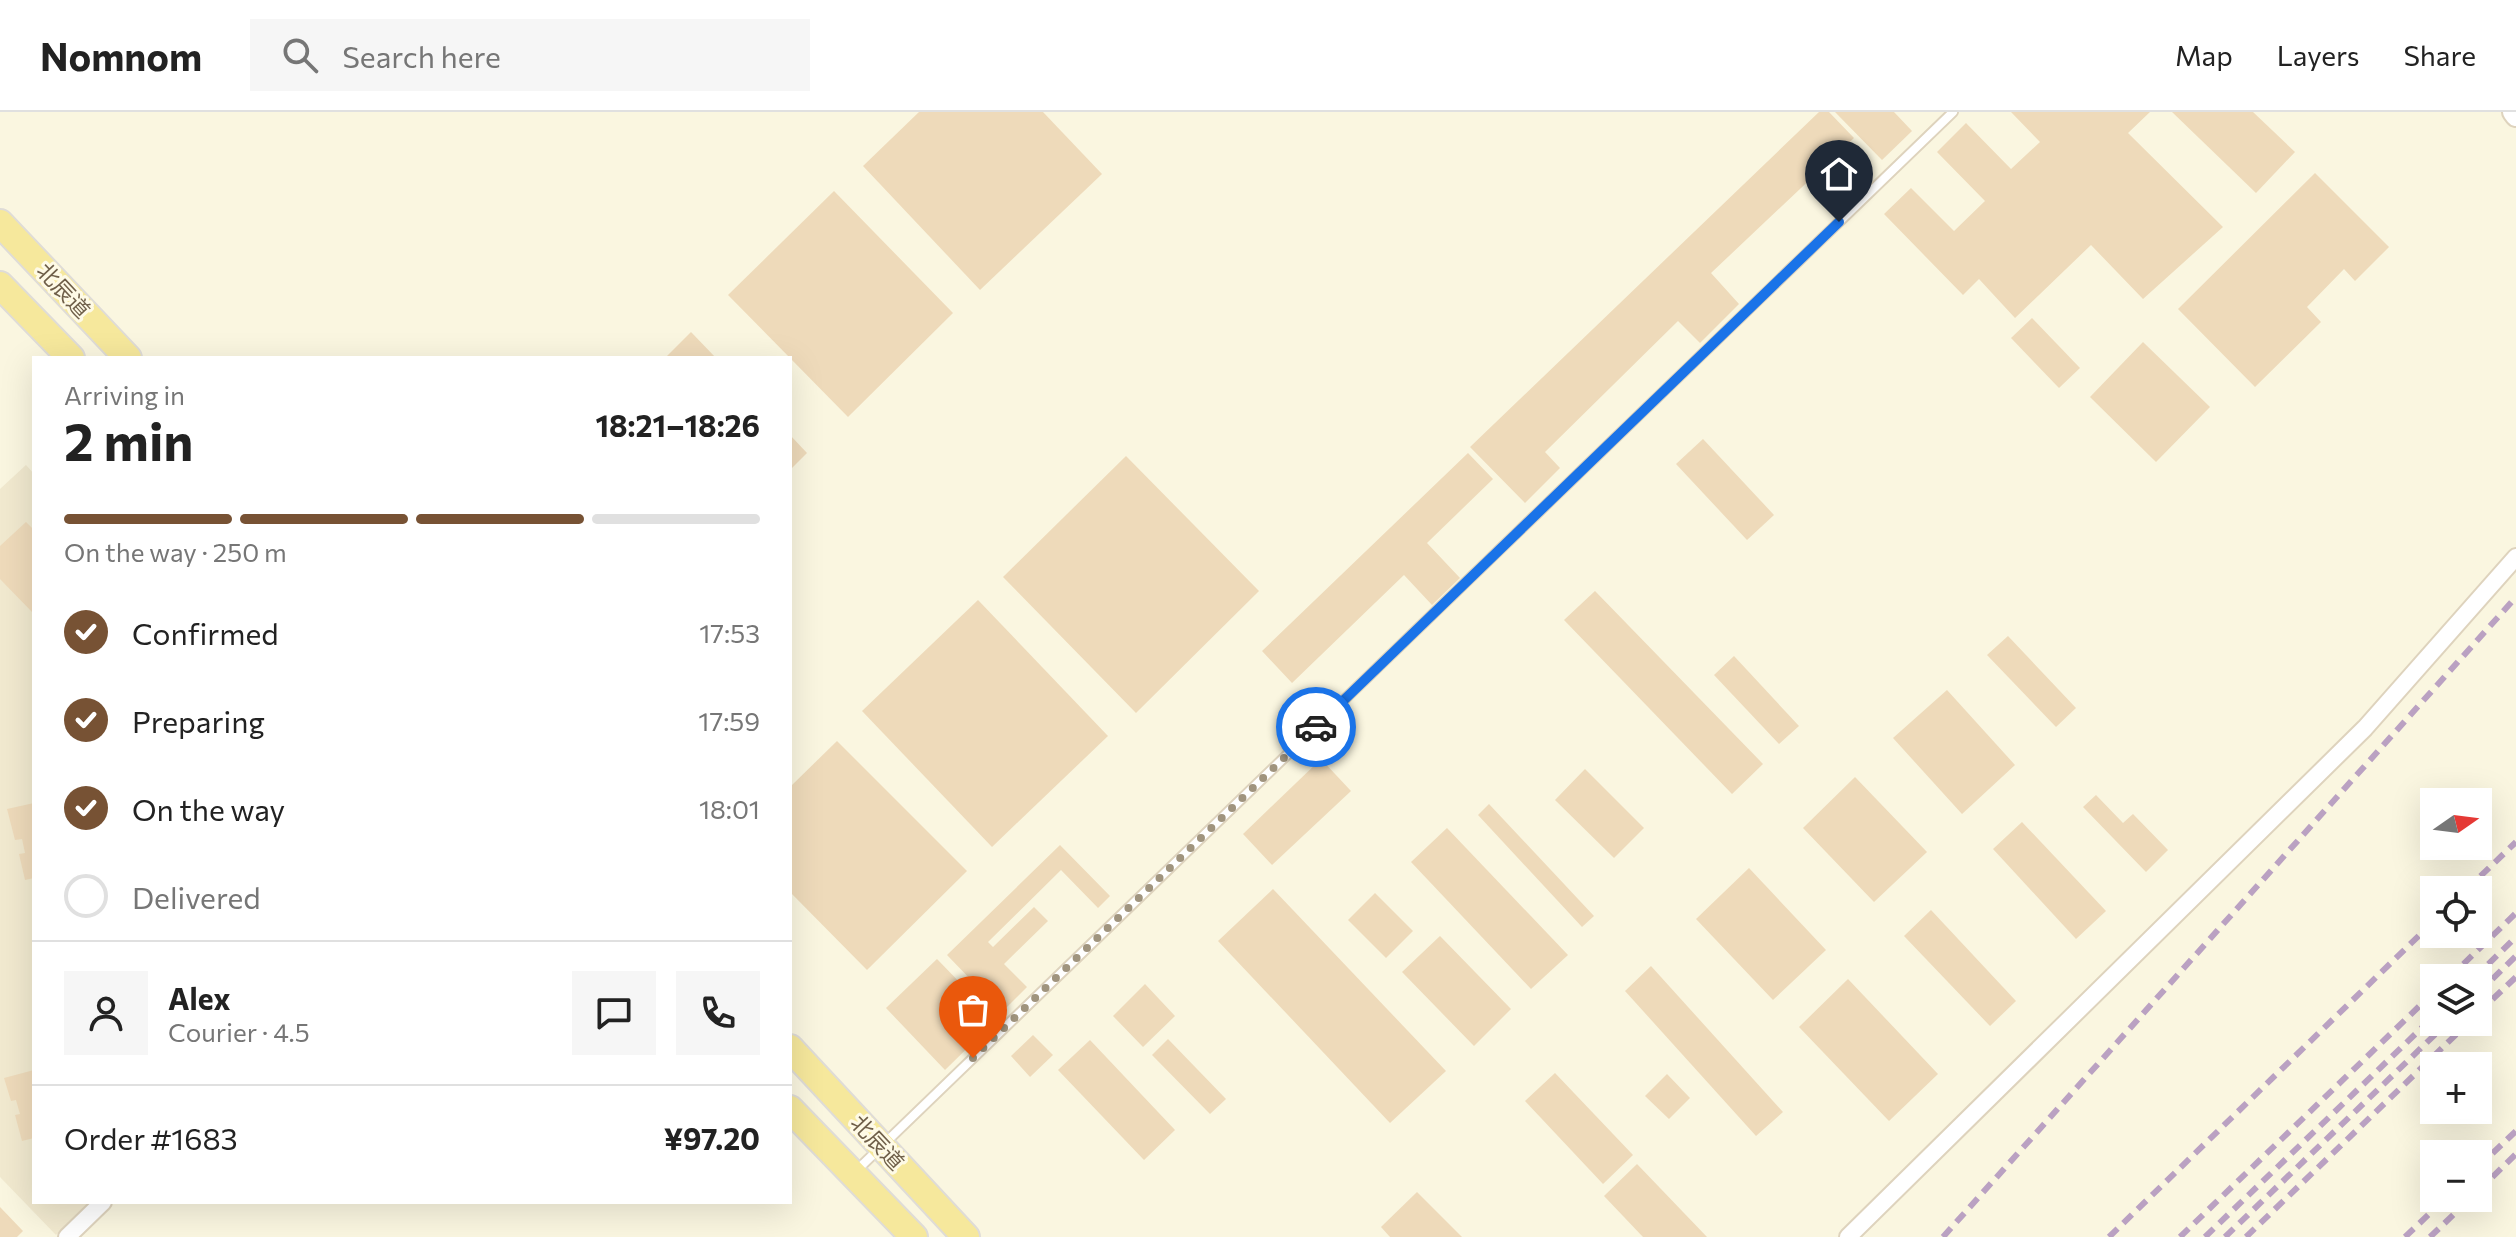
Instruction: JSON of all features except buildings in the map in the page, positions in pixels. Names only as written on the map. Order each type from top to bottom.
[{"type":"main road","name":"北辰道","points":[[0,223],[126,356]]},
{"type":"main road","name":"北辰道","points":[[0,285],[69,356]]},
{"type":"main road","name":"北辰道","points":[[792,1050],[966,1237]]},
{"type":"main road","name":"北辰道","points":[[792,1111],[914,1237]]},
{"type":"street","points":[[1848,1237],[2365,728],[2516,557]]},
{"type":"street","points":[[54,1237],[87,1204]]},
{"type":"street","points":[[67,1237],[101,1204]]},
{"type":"lane","points":[[853,1174],[1953,112]]},
{"type":"shaded area","points":[[26,465],[32,472],[32,1204],[87,1204],[56,1235],[0,1177],[0,489]]},
{"type":"railway","points":[[1943,1237],[2516,597]]},
{"type":"railway","points":[[2481,876],[2516,842]]},
{"type":"railway","points":[[2463,964],[2516,913]]},
{"type":"railway","points":[[2109,1237],[2420,935]]},
{"type":"railway","points":[[2488,964],[2516,937]]},
{"type":"railway","points":[[2492,979],[2516,956]]},
{"type":"railway","points":[[2492,1000],[2516,977]]},
{"type":"railway","points":[[2180,1237],[2420,1006]]},
{"type":"railway","points":[[2205,1237],[2420,1030]]},
{"type":"railway","points":[[2225,1237],[2433,1036]]},
{"type":"railway","points":[[2246,1237],[2454,1036]]},
{"type":"railway","points":[[2492,1154],[2516,1131]]},
{"type":"railway","points":[[2492,1177],[2516,1154]]},
{"type":"railway","points":[[2405,1237],[2431,1212]]},
{"type":"railway","points":[[2430,1237],[2456,1212]]},
{"type":"way so far","points":[[973,1058],[1316,727]]},
{"type":"route","points":[[1316,727],[1839,222]]}]
